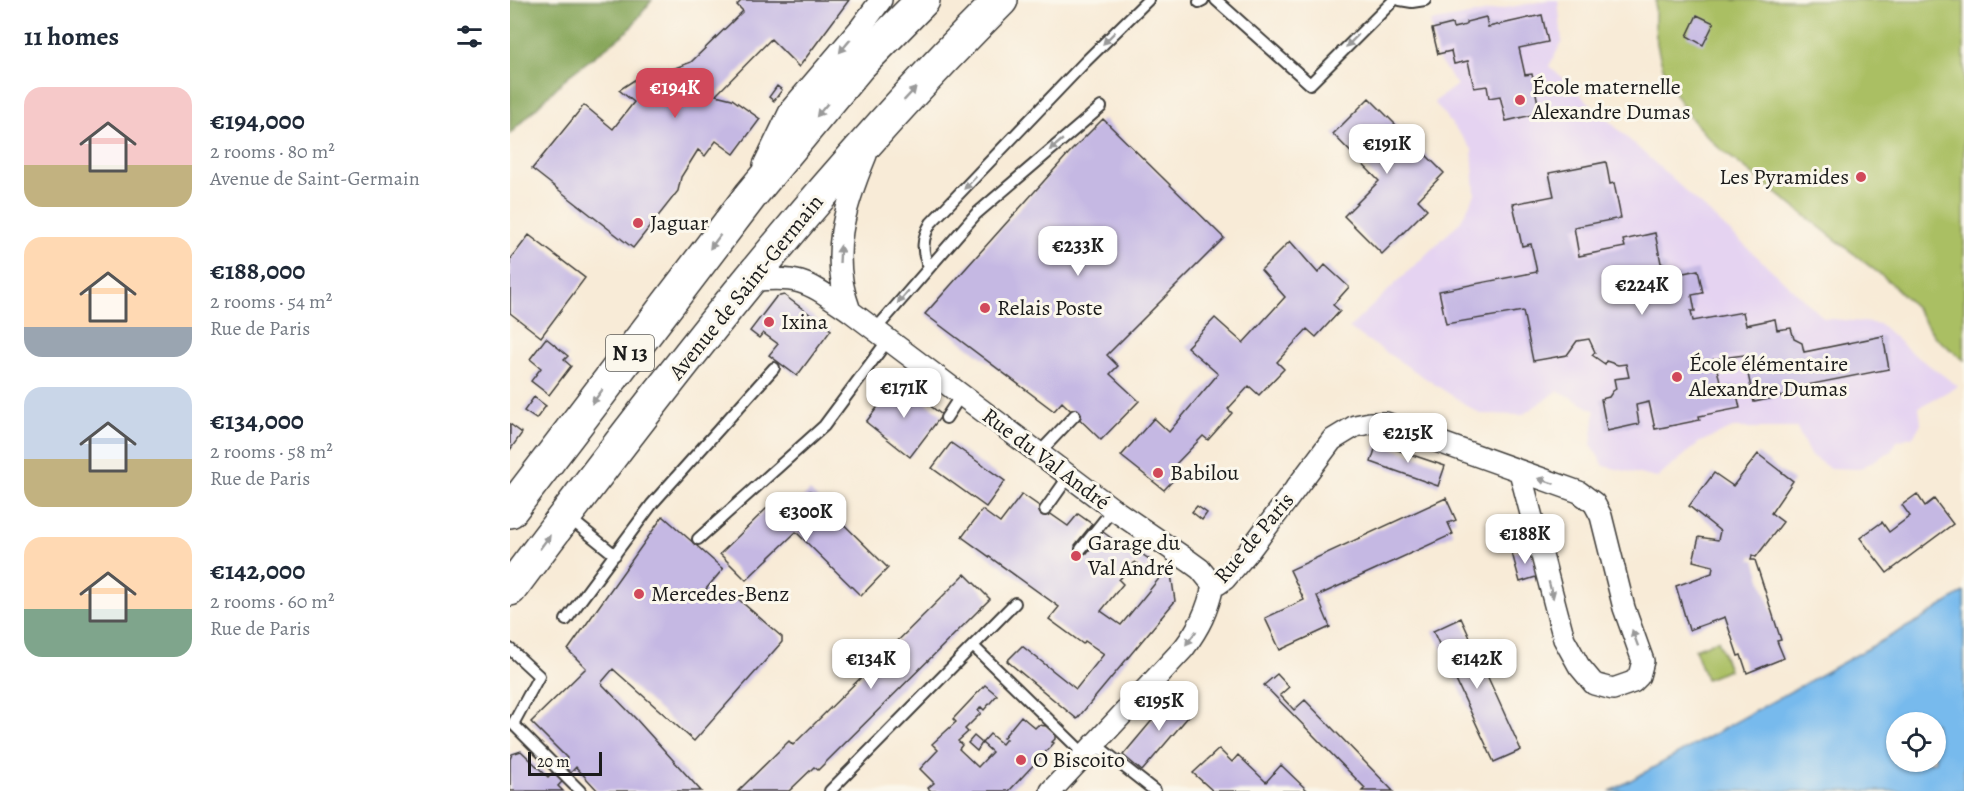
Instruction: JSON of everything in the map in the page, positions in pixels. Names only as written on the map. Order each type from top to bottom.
[{"type":"main road","name":"N 13","points":[[510,511],[751,195],[859,65],[923,0]]},
{"type":"main road","name":"Avenue de Saint-Germain","points":[[510,589],[748,281],[876,131],[1001,0]]},
{"type":"street","points":[[751,195],[791,109],[881,0]]},
{"type":"street","points":[[850,311],[843,292],[839,269],[840,242],[846,207],[876,131]]},
{"type":"street","name":"Rue du Val André","points":[[748,281],[779,278],[806,283],[850,311],[1113,509],[1195,565],[1213,585]]},
{"type":"street","name":"Rue de Paris","points":[[1051,791],[1184,648],[1205,615],[1213,585],[1225,579],[1249,551],[1325,448],[1341,433],[1355,426],[1370,423],[1386,423],[1584,494],[1594,503],[1598,509],[1624,608],[1643,661],[1639,676],[1633,682],[1613,689],[1594,684],[1579,666],[1564,639],[1520,472]]},
{"type":"lane","points":[[928,267],[923,248],[931,223],[1085,62],[1148,0]]},
{"type":"lane","points":[[1215,0],[1310,84],[1394,0]]},
{"type":"lane","points":[[1400,0],[1412,2],[1425,0]]},
{"type":"lane","points":[[698,538],[824,426],[928,267],[976,214],[1101,107]]},
{"type":"lane","points":[[566,620],[652,504],[774,368]]},
{"type":"lane","points":[[946,418],[961,395]]},
{"type":"lane","points":[[1039,453],[1075,415]]},
{"type":"lane","points":[[1045,510],[1069,476]]},
{"type":"lane","points":[[1081,549],[1113,509]]},
{"type":"lane","points":[[566,515],[615,555]]},
{"type":"lane","points":[[830,791],[1015,603]]},
{"type":"lane","points":[[973,646],[1090,750],[1155,791]]},
{"type":"lane","points":[[510,649],[539,676],[511,727],[580,791]]},
{"type":"shaded area","points":[[1558,0],[1562,42],[1549,66],[1824,318],[1880,324],[1912,353],[1958,386],[1919,407],[1921,423],[1914,436],[1897,441],[1891,451],[1859,469],[1829,468],[1810,455],[1797,428],[1733,428],[1700,442],[1657,478],[1604,466],[1591,445],[1595,411],[1565,394],[1558,391],[1522,415],[1480,414],[1349,328],[1460,222],[1475,194],[1472,149],[1434,102],[1457,85],[1437,58],[1430,22]]},
{"type":"green space","points":[[510,0],[652,0],[628,31],[567,77],[510,134]]},
{"type":"green space","name":"Les Pyramides","points":[[1656,0],[1964,0],[1964,360],[1935,337],[1915,307],[1891,283],[1719,148],[1690,117],[1669,82],[1662,63],[1655,22]]},
{"type":"green space","points":[[1718,640],[1729,670],[1706,679],[1695,649]]},
{"type":"water","points":[[1964,592],[1964,791],[1611,791],[1923,618]]},
{"type":"building","points":[[742,0],[849,0],[799,67],[771,39],[716,95],[732,99],[760,119],[734,154],[716,141],[705,156],[698,150],[681,177],[678,191],[633,248],[532,169],[584,105],[613,129],[634,102],[619,90],[645,73],[670,70],[691,62],[743,11],[737,5]]},
{"type":"building","points":[[1542,15],[1548,42],[1519,48],[1525,75],[1532,74],[1540,113],[1506,121],[1500,96],[1489,98],[1487,86],[1474,88],[1468,61],[1454,64],[1451,51],[1438,54],[1432,29],[1452,24],[1453,28],[1486,17],[1488,27]]},
{"type":"building","points":[[1697,15],[1714,23],[1703,45],[1687,36]]},
{"type":"building","points":[[777,86],[782,90],[774,101],[769,97]]},
{"type":"building","points":[[1369,98],[1444,173],[1418,200],[1427,209],[1382,254],[1344,216],[1379,181],[1333,134]]},
{"type":"building","points":[[1103,119],[1224,238],[1107,355],[1118,366],[1110,374],[1139,401],[1101,440],[1062,402],[1054,411],[925,314],[1069,153]]},
{"type":"building","points":[[1606,162],[1610,184],[1614,183],[1621,218],[1574,227],[1579,256],[1625,247],[1623,240],[1655,233],[1661,263],[1668,267],[1663,273],[1665,277],[1698,270],[1703,293],[1692,295],[1695,311],[1691,311],[1693,321],[1743,312],[1746,325],[1775,319],[1777,330],[1791,328],[1794,339],[1802,343],[1804,352],[1883,336],[1889,369],[1797,387],[1798,393],[1754,402],[1744,355],[1714,359],[1722,388],[1735,385],[1740,408],[1699,416],[1700,420],[1655,429],[1649,402],[1636,405],[1639,424],[1607,431],[1601,399],[1609,397],[1616,389],[1614,379],[1629,377],[1626,364],[1618,365],[1606,361],[1605,364],[1592,355],[1595,352],[1589,339],[1577,341],[1567,355],[1533,361],[1523,311],[1446,324],[1439,291],[1537,272],[1531,244],[1522,246],[1513,204],[1554,196],[1549,173]]},
{"type":"building","points":[[529,235],[585,278],[541,337],[510,313],[510,260]]},
{"type":"building","points":[[1290,241],[1318,273],[1325,265],[1349,287],[1333,305],[1340,311],[1316,337],[1307,329],[1277,362],[1284,369],[1259,395],[1249,386],[1228,409],[1232,413],[1208,440],[1203,436],[1173,467],[1178,475],[1164,490],[1121,456],[1154,418],[1169,432],[1218,374],[1187,347],[1215,318],[1243,343],[1285,297],[1261,270]]},
{"type":"building","points":[[784,295],[831,330],[797,376],[769,355],[778,344],[763,333],[759,338],[750,331],[776,297]]},
{"type":"building","points":[[546,338],[568,356],[564,360],[571,366],[549,395],[531,381],[541,368],[530,359]]},
{"type":"building","points":[[898,381],[942,415],[910,457],[866,422]]},
{"type":"building","points":[[534,397],[546,406],[536,419],[524,411]]},
{"type":"building","points":[[510,424],[522,433],[510,450]]},
{"type":"building","points":[[951,443],[1005,481],[986,507],[932,468]]},
{"type":"building","points":[[1377,443],[1445,466],[1438,486],[1371,462]]},
{"type":"building","points":[[1758,454],[1793,481],[1771,513],[1783,522],[1756,557],[1752,555],[1751,560],[1755,560],[1781,640],[1777,641],[1784,658],[1747,673],[1741,655],[1738,656],[1725,617],[1689,630],[1676,586],[1712,573],[1713,566],[1693,561],[1699,537],[1718,540],[1720,531],[1689,506],[1714,473],[1733,486]]},
{"type":"building","points":[[810,491],[888,568],[861,596],[796,532],[746,580],[720,554],[769,506],[782,518]]},
{"type":"building","points":[[1022,494],[1068,526],[1078,514],[1092,524],[1075,545],[1087,553],[1103,532],[1137,557],[1140,553],[1152,561],[1145,570],[1135,562],[1119,580],[1123,584],[1101,611],[1121,625],[1166,570],[1171,574],[1175,601],[1077,719],[1007,661],[1022,646],[1076,689],[1104,654],[1085,641],[1083,644],[1049,619],[1059,607],[962,537],[982,510],[1000,523]]},
{"type":"building","points":[[1917,494],[1925,506],[1934,499],[1953,524],[1887,573],[1860,538],[1882,522],[1889,532],[1910,516],[1902,505]]},
{"type":"building","points":[[1446,498],[1456,520],[1448,523],[1453,534],[1317,596],[1330,627],[1280,650],[1265,618],[1304,600],[1290,570]]},
{"type":"building","points":[[1197,506],[1207,513],[1202,520],[1192,512]]},
{"type":"building","points":[[663,516],[723,569],[706,589],[720,601],[730,592],[782,637],[782,642],[694,741],[613,669],[601,683],[701,791],[598,791],[576,767],[558,786],[563,791],[510,791],[512,754],[521,751],[548,777],[567,758],[531,722],[586,668],[568,650]]},
{"type":"building","points":[[1531,548],[1539,576],[1520,582],[1512,553]]},
{"type":"building","points":[[965,574],[990,599],[818,770],[814,767],[789,791],[738,791],[789,741],[793,745]]},
{"type":"building","points":[[1461,618],[1521,750],[1494,762],[1433,631]]},
{"type":"building","points":[[1277,674],[1289,687],[1280,695],[1294,710],[1305,700],[1393,791],[1362,791],[1365,788],[1264,685]]},
{"type":"building","points":[[985,685],[997,695],[984,710],[981,707],[978,711],[981,713],[965,729],[968,732],[958,741],[962,745],[959,749],[978,767],[992,752],[982,743],[990,734],[1002,744],[1006,739],[1003,738],[1021,716],[1035,728],[1038,725],[1046,726],[1055,734],[1052,742],[1054,743],[1009,791],[931,791],[928,788],[934,783],[920,769],[938,750],[932,744],[956,722],[953,719]]},
{"type":"building","points":[[1175,693],[1194,710],[1142,771],[1123,755]]},
{"type":"building","points":[[974,736],[982,743],[977,751],[968,743]]},
{"type":"building","points":[[1219,749],[1232,762],[1238,755],[1266,782],[1281,765],[1308,791],[1213,791],[1193,773]]},
{"type":"place","name":"École maternelle Alexandre Dumas","points":[[1520,100]]},
{"type":"place","name":"Les Pyramides","points":[[1861,177]]},
{"type":"place","name":"Jaguar","points":[[638,223]]},
{"type":"place","name":"Relais Poste","points":[[985,308]]},
{"type":"place","name":"Ixina","points":[[769,322]]},
{"type":"place","name":"École élémentaire Alexandre Dumas","points":[[1677,377]]},
{"type":"place","name":"Babilou","points":[[1158,473]]},
{"type":"place","name":"Garage du Val André","points":[[1076,556]]},
{"type":"place","name":"Mercedes-Benz","points":[[639,594]]},
{"type":"place","name":"O Biscoito","points":[[1021,760]]}]
